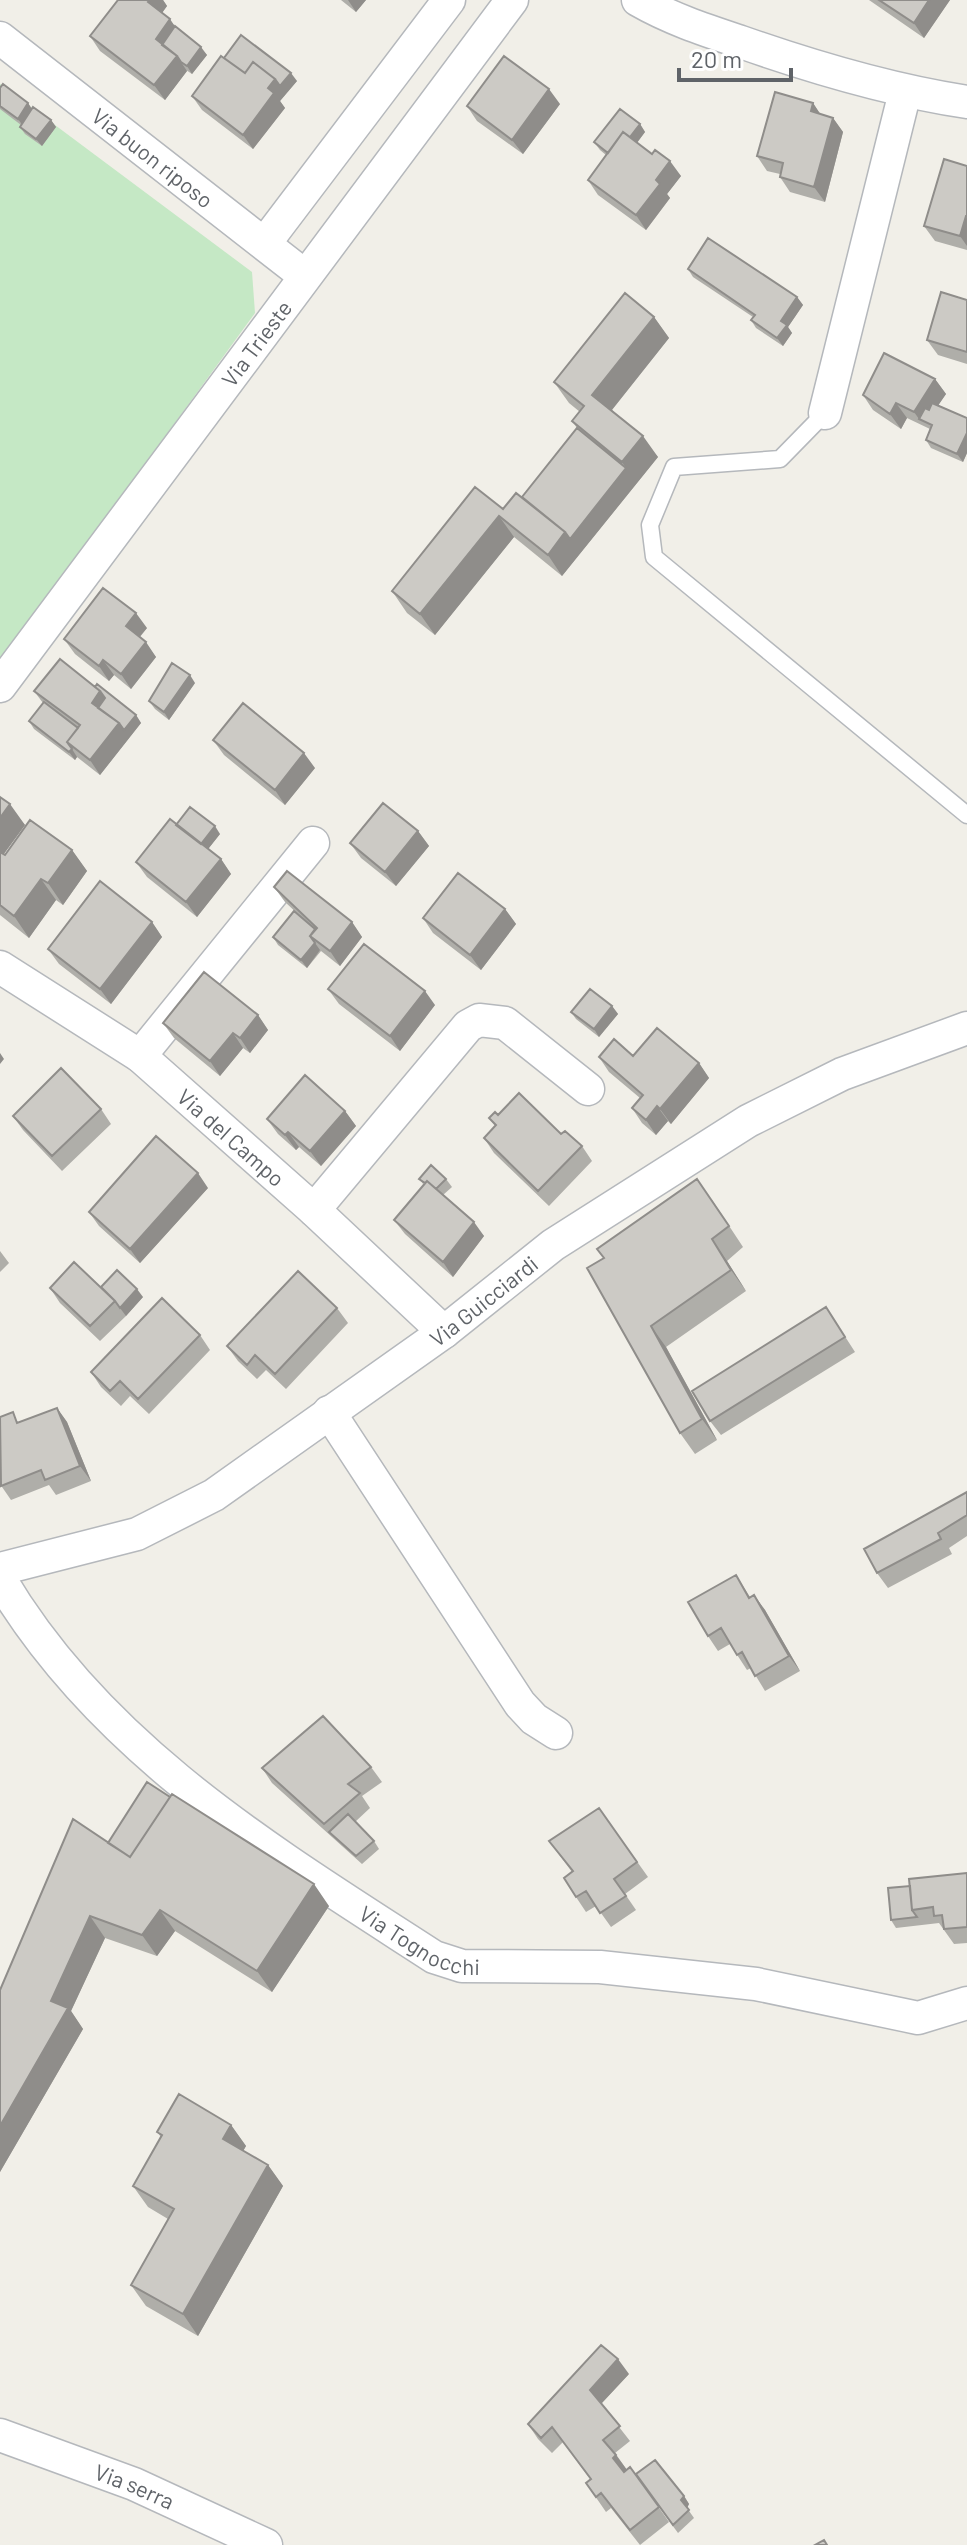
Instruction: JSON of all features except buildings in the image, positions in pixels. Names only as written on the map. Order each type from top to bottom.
[{"type":"street","points":[[265,243],[449,0]]},
{"type":"street","name":"Via Trieste","points":[[0,686],[512,0]]},
{"type":"street","points":[[638,0],[666,16],[770,52],[905,92],[967,102]]},
{"type":"street","name":"Via buon riposo","points":[[0,38],[305,276]]},
{"type":"street","points":[[825,413],[905,92]]},
{"type":"street","points":[[140,1056],[313,843]]},
{"type":"street","name":"Via del Campo","points":[[0,967],[140,1056],[314,1210],[444,1332]]},
{"type":"street","points":[[314,1210],[468,1026],[479,1020],[505,1023],[588,1089]]},
{"type":"street","name":"Via Guicciardi","points":[[0,1569],[137,1534],[214,1495],[444,1332],[553,1245],[748,1121],[842,1074],[967,1028]]},
{"type":"street","points":[[329,1412],[520,1704],[534,1719],[556,1733]]},
{"type":"street","name":"Via Tognocchi","points":[[0,1579],[62,1671],[94,1705],[180,1781],[259,1842],[434,1957],[462,1966],[600,1967],[756,1984],[918,2018],[967,2003]]},
{"type":"street","name":"Via serra","points":[[0,2435],[134,2484],[266,2545]]},
{"type":"lane","points":[[825,413],[780,459],[674,467],[650,525],[654,557],[967,815]]},
{"type":"green space","points":[[0,84],[252,272],[255,313],[0,663]]}]
